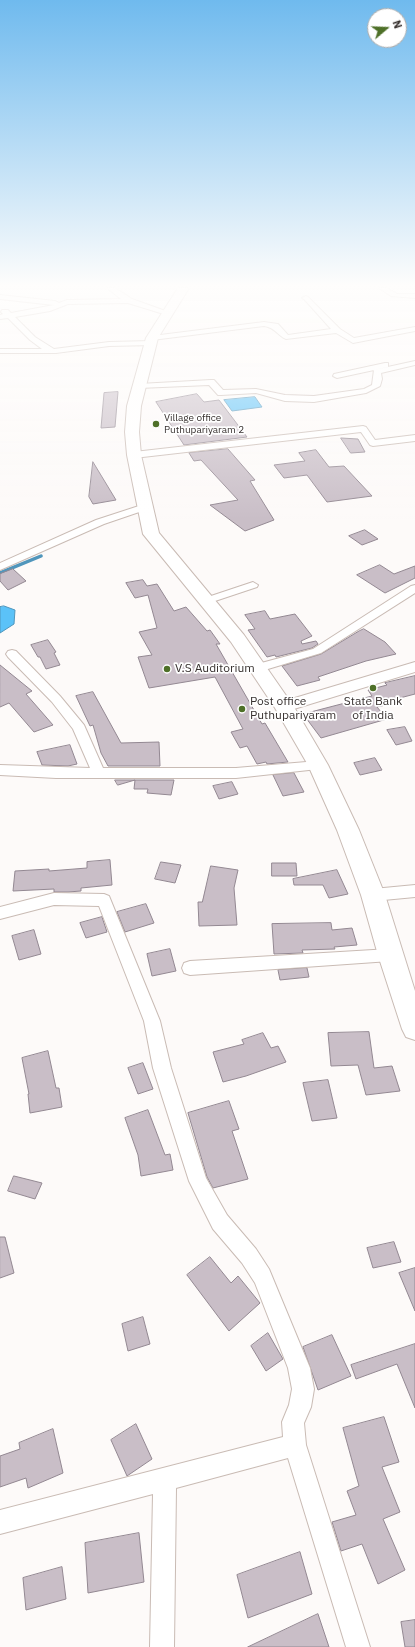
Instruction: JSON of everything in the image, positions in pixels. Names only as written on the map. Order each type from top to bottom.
[{"type":"highway","points":[[145,365],[134,406],[132,432],[134,455],[151,534],[238,639],[284,707],[318,765],[348,830],[373,895],[390,955],[415,1029]]},
{"type":"street","points":[[337,376],[385,365]]},
{"type":"street","points":[[139,386],[211,382],[221,393],[256,391],[285,398],[314,399],[366,392],[376,386],[378,379],[376,372],[407,365]]},
{"type":"street","points":[[134,455],[363,430],[373,443],[415,438]]},
{"type":"street","points":[[0,567],[100,522],[145,507]]},
{"type":"street","points":[[206,601],[253,585]]},
{"type":"street","points":[[258,668],[317,651],[415,588]]},
{"type":"street","points":[[12,654],[56,700],[78,728],[98,772]]},
{"type":"street","points":[[284,707],[415,667]]},
{"type":"street","points":[[0,770],[56,773],[236,773],[318,765]]},
{"type":"street","points":[[373,895],[415,891]]},
{"type":"street","points":[[0,913],[54,899],[104,900],[152,1021],[162,1068],[198,1181],[220,1222],[249,1256],[262,1276],[298,1368],[303,1389],[300,1407],[293,1422],[295,1445],[358,1647]]},
{"type":"street","points":[[190,968],[390,955]]},
{"type":"street","points":[[0,1522],[295,1445]]},
{"type":"street","points":[[162,1647],[165,1480]]},
{"type":"water","points":[[255,397],[262,407],[232,411],[224,400]]},
{"type":"water","points":[[4,606],[15,610],[14,624],[0,633],[0,607]]},
{"type":"building","points":[[118,392],[115,427],[101,428],[104,393]]},
{"type":"building","points":[[197,394],[204,402],[219,400],[247,437],[184,445],[156,402]]},
{"type":"building","points":[[341,438],[358,439],[365,452],[351,453]]},
{"type":"building","points":[[228,449],[255,480],[250,481],[274,520],[245,531],[210,505],[238,500],[201,460],[194,461],[189,453]]},
{"type":"building","points":[[316,450],[329,467],[344,466],[372,496],[327,502],[307,475],[284,478],[274,465],[305,461],[299,453]]},
{"type":"building","points":[[93,462],[116,500],[93,504],[89,497]]},
{"type":"building","points":[[365,530],[378,539],[362,545],[349,536]]},
{"type":"building","points":[[380,565],[394,574],[415,566],[415,578],[385,593],[357,575]]},
{"type":"building","points":[[13,569],[26,581],[8,590],[0,581],[0,574]]},
{"type":"building","points":[[143,580],[147,586],[157,584],[174,611],[186,607],[207,631],[210,630],[220,644],[216,644],[262,724],[265,723],[288,762],[267,764],[266,762],[257,764],[247,746],[240,748],[231,732],[243,729],[215,677],[149,688],[138,657],[152,655],[139,632],[157,628],[148,595],[135,598],[126,583]]},
{"type":"building","points":[[265,611],[270,619],[295,614],[312,636],[301,641],[302,644],[316,641],[318,644],[312,648],[276,657],[275,655],[267,657],[248,630],[255,629],[245,615]]},
{"type":"building","points":[[364,629],[385,642],[396,654],[366,661],[318,677],[320,680],[297,686],[282,666],[321,654]]},
{"type":"building","points":[[48,640],[56,652],[54,653],[60,665],[46,669],[40,657],[38,657],[31,645]]},
{"type":"building","points":[[0,665],[32,691],[26,694],[53,725],[34,732],[9,703],[0,707]]},
{"type":"building","points":[[415,676],[415,694],[396,699],[398,702],[377,707],[387,719],[321,738],[303,714],[372,696],[368,690],[387,685],[385,683]]},
{"type":"building","points":[[93,692],[121,743],[159,742],[160,766],[108,766],[101,753],[93,725],[90,726],[76,696]]},
{"type":"building","points":[[405,727],[412,741],[396,745],[387,730]]},
{"type":"building","points":[[70,745],[77,764],[68,766],[42,765],[37,752]]},
{"type":"building","points":[[375,758],[382,770],[360,775],[354,763]]},
{"type":"building","points":[[294,773],[304,792],[283,796],[273,775]]},
{"type":"building","points":[[115,780],[135,780],[118,785]]},
{"type":"building","points":[[135,780],[174,780],[171,795],[147,793],[148,789],[134,789]]},
{"type":"building","points":[[232,782],[238,794],[219,799],[213,786]]},
{"type":"building","points":[[110,860],[112,885],[81,888],[81,891],[68,892],[54,892],[54,889],[13,891],[15,871],[49,869],[49,871],[87,868],[87,862]]},
{"type":"building","points":[[161,862],[181,865],[175,883],[155,879]]},
{"type":"building","points":[[272,863],[296,863],[297,876],[272,876]]},
{"type":"building","points":[[211,866],[238,870],[234,888],[237,925],[199,926],[198,902],[202,902]]},
{"type":"building","points":[[337,870],[348,894],[329,898],[323,885],[294,885],[293,879]]},
{"type":"building","points":[[146,904],[154,923],[125,932],[117,912]]},
{"type":"building","points":[[102,917],[107,932],[86,938],[80,923]]},
{"type":"building","points":[[331,923],[332,930],[352,928],[357,945],[334,947],[335,949],[302,950],[303,953],[274,954],[272,924]]},
{"type":"building","points":[[34,930],[41,954],[19,960],[12,936]]},
{"type":"building","points":[[170,949],[176,971],[152,976],[147,954]]},
{"type":"building","points":[[307,968],[309,977],[280,980],[278,970]]},
{"type":"building","points":[[369,1032],[374,1068],[392,1066],[400,1091],[366,1095],[358,1065],[331,1066],[328,1033]]},
{"type":"building","points":[[263,1033],[271,1048],[278,1046],[286,1062],[246,1076],[223,1082],[213,1052],[244,1044],[242,1040]]},
{"type":"building","points":[[48,1051],[56,1088],[59,1088],[62,1107],[30,1113],[29,1094],[22,1058]]},
{"type":"building","points":[[143,1063],[153,1089],[138,1094],[128,1068]]},
{"type":"building","points":[[328,1080],[337,1118],[312,1121],[303,1083]]},
{"type":"building","points":[[229,1101],[239,1129],[232,1131],[248,1179],[213,1188],[207,1177],[188,1113]]},
{"type":"building","points":[[148,1110],[165,1155],[170,1154],[173,1170],[141,1176],[138,1155],[125,1118]]},
{"type":"building","points":[[14,1176],[42,1183],[35,1199],[8,1191]]},
{"type":"building","points":[[0,1237],[5,1237],[14,1273],[0,1278]]},
{"type":"building","points":[[394,1242],[401,1262],[373,1268],[367,1248]]},
{"type":"building","points":[[210,1257],[231,1283],[238,1276],[260,1303],[229,1331],[187,1275]]},
{"type":"building","points":[[415,1268],[415,1311],[399,1273]]},
{"type":"building","points":[[143,1317],[150,1344],[128,1351],[122,1324]]},
{"type":"building","points":[[268,1333],[283,1359],[266,1371],[251,1346]]},
{"type":"building","points":[[332,1335],[351,1376],[318,1390],[303,1347]]},
{"type":"building","points":[[415,1344],[415,1408],[397,1364],[356,1379],[351,1365]]},
{"type":"building","points":[[384,1417],[399,1462],[382,1467],[400,1512],[383,1519],[405,1570],[378,1584],[362,1544],[341,1551],[332,1522],[356,1515],[347,1491],[359,1486],[343,1428]]},
{"type":"building","points":[[136,1424],[152,1459],[127,1476],[111,1440]]},
{"type":"building","points":[[53,1429],[63,1473],[28,1488],[26,1478],[0,1487],[0,1456],[20,1449],[19,1443]]},
{"type":"building","points":[[139,1533],[144,1582],[88,1593],[85,1543]]},
{"type":"building","points":[[300,1552],[312,1594],[248,1618],[237,1575]]},
{"type":"building","points":[[62,1567],[66,1599],[26,1610],[23,1578]]},
{"type":"building","points":[[318,1614],[329,1647],[248,1647]]},
{"type":"building","points":[[415,1620],[415,1647],[405,1647],[401,1622]]},
{"type":"waterway","points":[[0,573],[41,556]]},
{"type":"place","name":"Village office Puthupariyaram 2","points":[[156,424]]},
{"type":"place","name":"V.S Auditorium","points":[[167,669]]},
{"type":"place","name":"State Bank of India","points":[[373,688]]},
{"type":"place","name":"Post office Puthupariyaram","points":[[242,709]]}]
